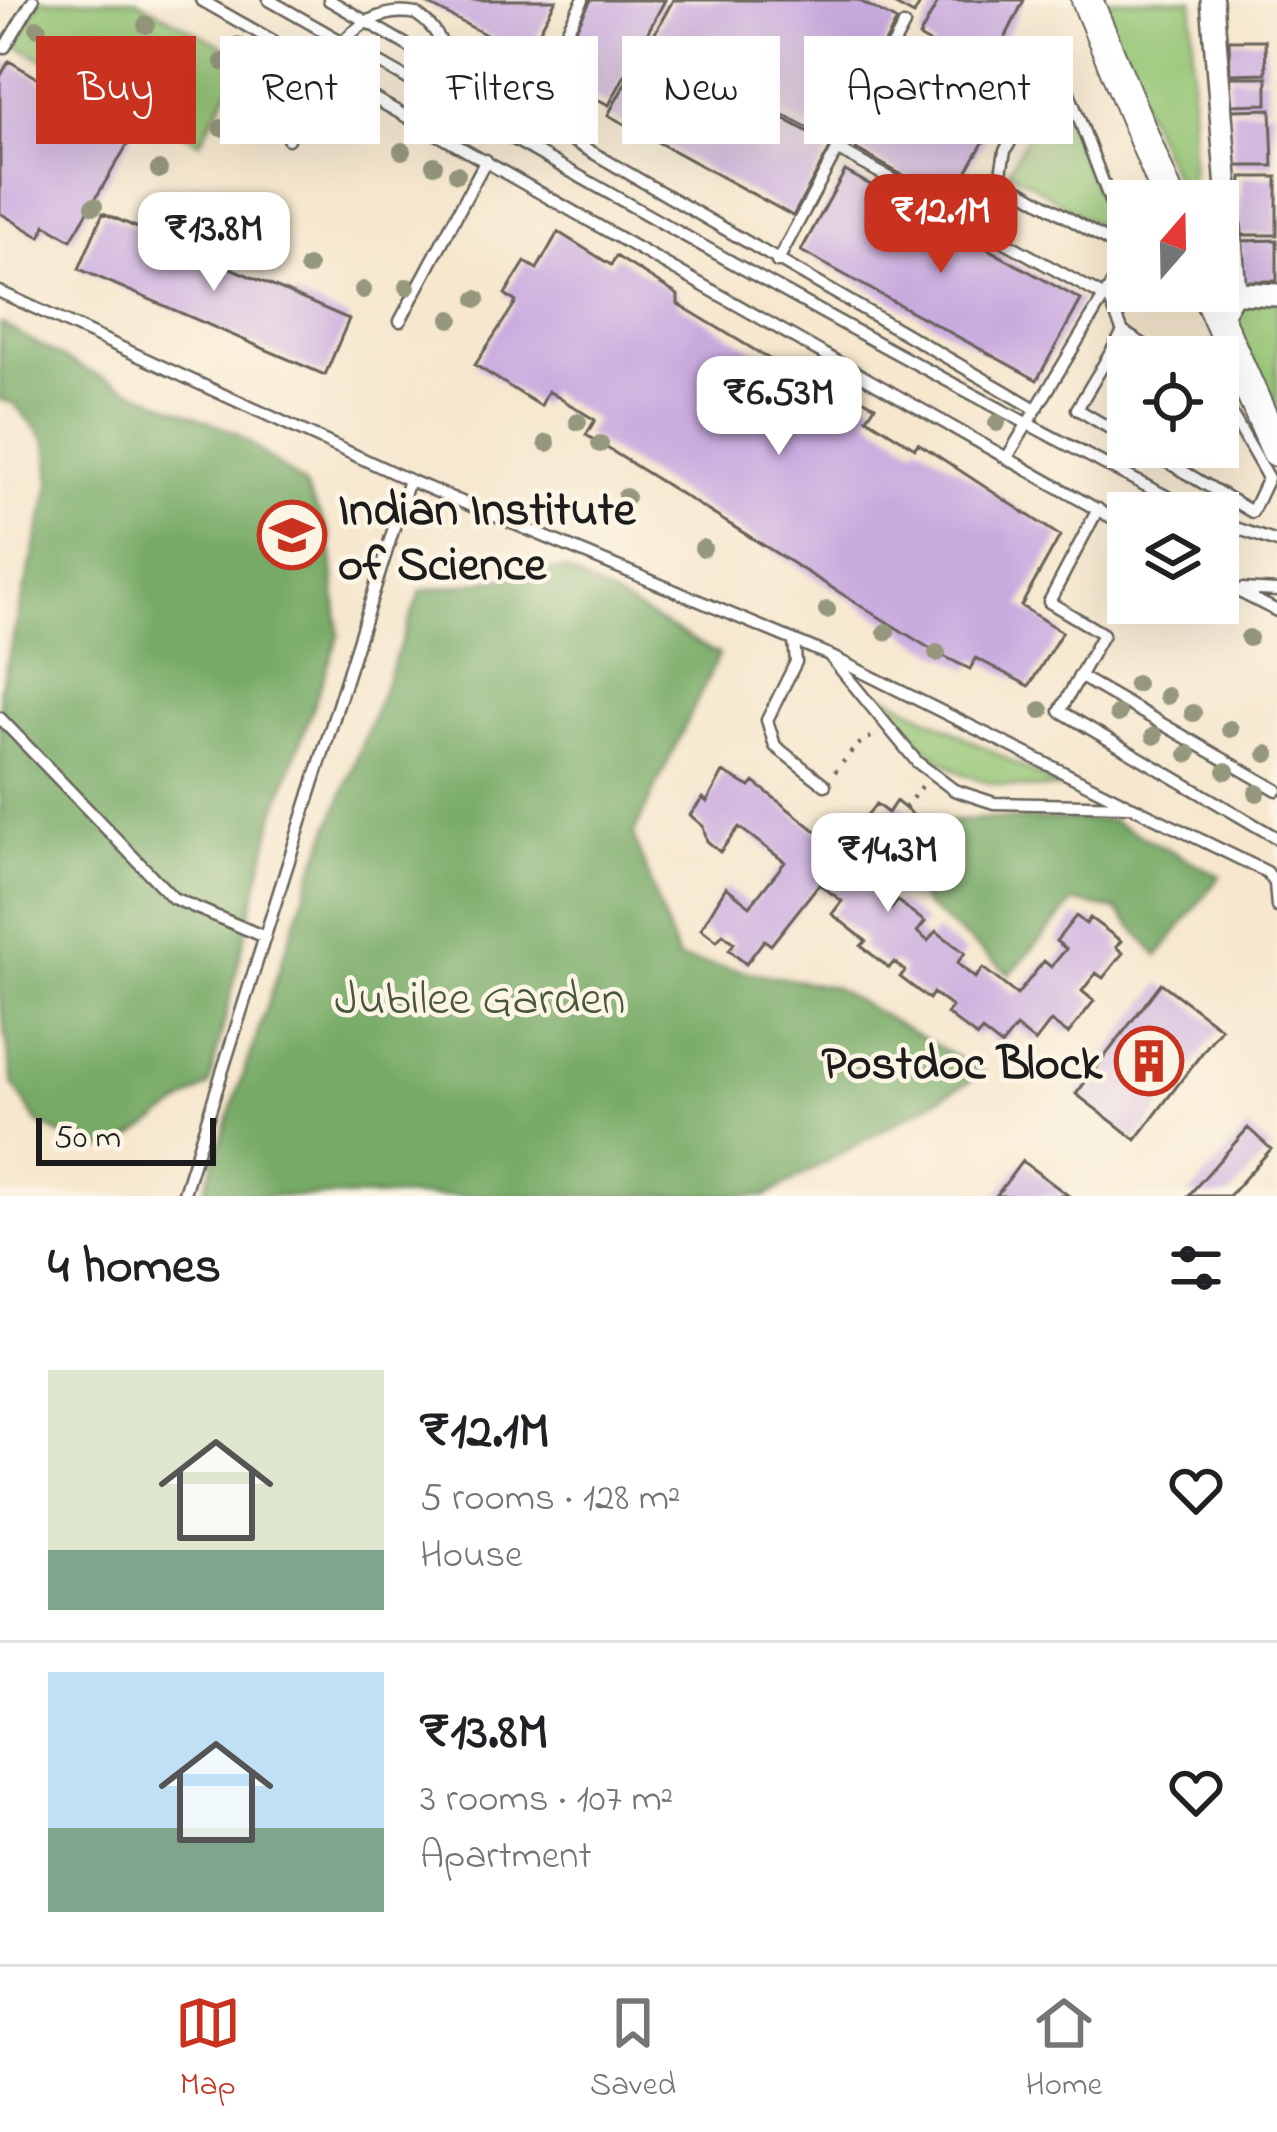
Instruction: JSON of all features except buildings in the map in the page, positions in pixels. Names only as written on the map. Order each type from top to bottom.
[{"type":"street","points":[[1087,0],[1161,180]]},
{"type":"street","points":[[1212,0],[1214,180]]},
{"type":"street","points":[[1239,297],[1277,295]]},
{"type":"street","points":[[1221,312],[1277,451]]},
{"type":"lane","points":[[5,47],[33,0]]},
{"type":"lane","points":[[201,0],[265,36]]},
{"type":"lane","points":[[269,0],[333,36]]},
{"type":"lane","points":[[328,0],[404,44]]},
{"type":"lane","points":[[564,36],[583,0]]},
{"type":"lane","points":[[338,36],[352,14],[375,3],[415,13],[437,36]]},
{"type":"lane","points":[[777,262],[904,26]]},
{"type":"lane","points":[[380,100],[1107,514]]},
{"type":"lane","points":[[1073,104],[1107,196]]},
{"type":"lane","points":[[520,144],[1024,424],[1158,492]]},
{"type":"lane","points":[[575,144],[1034,408]]},
{"type":"lane","points":[[1009,144],[1000,178],[1107,241]]},
{"type":"lane","points":[[836,149],[1110,300],[1123,332],[1130,336]]},
{"type":"lane","points":[[400,321],[486,160]]},
{"type":"lane","points":[[1008,456],[1107,286]]},
{"type":"lane","points":[[0,292],[409,480],[829,656],[1267,872],[1275,883],[1277,907]]},
{"type":"lane","points":[[1121,336],[1123,332]]},
{"type":"lane","points":[[1107,359],[1077,409],[1107,427]]},
{"type":"lane","points":[[1178,468],[1252,512],[1268,478],[1239,427]]},
{"type":"lane","points":[[183,1196],[409,480]]},
{"type":"lane","points":[[1097,508],[1048,602],[1103,634],[1060,711],[1277,838]]},
{"type":"lane","points":[[1239,529],[1277,542]]},
{"type":"lane","points":[[1239,589],[1277,591]]},
{"type":"lane","points":[[1239,592],[1277,611]]},
{"type":"lane","points":[[794,641],[796,662],[767,720],[775,746],[825,785]]},
{"type":"lane","points":[[829,656],[902,745],[954,790],[994,802],[1131,806]]},
{"type":"lane","points":[[1079,676],[1277,790]]},
{"type":"lane","points":[[0,718],[173,898],[265,937]]},
{"type":"path","points":[[825,785],[856,746],[874,735],[902,745]]},
{"type":"path","points":[[904,808],[921,785]]},
{"type":"green space","points":[[40,0],[136,0],[220,45],[220,105],[200,142],[196,140],[196,36],[36,36],[36,56],[16,45]]},
{"type":"green space","points":[[1097,0],[1193,0],[1191,180],[1175,180]]},
{"type":"green space","points":[[1073,135],[1107,218],[1107,232],[1009,170],[1023,144],[1073,144]]},
{"type":"green space","points":[[1239,298],[1277,300],[1277,431],[1231,312],[1239,312]]},
{"type":"green space","points":[[0,323],[87,371],[236,433],[303,484],[330,534],[339,635],[275,812],[209,1085],[118,1147],[89,1149],[38,1123],[13,1084],[0,999],[0,691],[51,482],[47,442],[14,403],[0,400]]},
{"type":"green space","name":"Jubilee Garden","points":[[563,569],[719,655],[633,835],[678,959],[833,987],[984,1073],[766,1196],[202,1196],[311,876],[421,591]]},
{"type":"green space","points":[[883,694],[1062,788],[1002,785],[957,771],[920,741]]},
{"type":"green space","points":[[1110,820],[1220,876],[1158,956],[1117,910],[1074,902],[1010,974],[926,906],[906,876],[948,822]]},
{"type":"place","name":"Indian Institute of Science","points":[[292,535]]},
{"type":"place","name":"Postdoc Block","points":[[1149,1061]]}]
